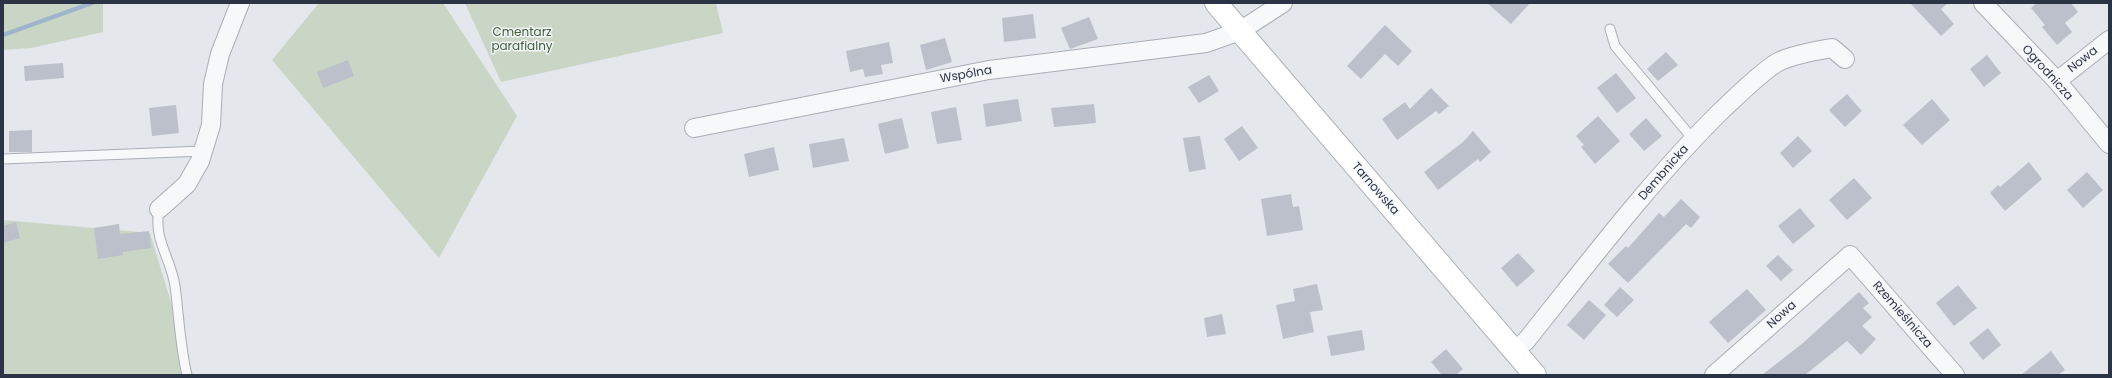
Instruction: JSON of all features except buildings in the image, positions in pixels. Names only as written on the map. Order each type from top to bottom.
[{"type":"main road","name":"Tarnowska","points":[[1216,3],[1514,350],[1529,373]]},
{"type":"street","points":[[159,209],[186,184],[200,161],[211,125],[213,84],[220,54],[240,3]]},
{"type":"street","name":"Wspólna","points":[[694,128],[989,70],[1206,42],[1240,31],[1283,3]]},
{"type":"street","name":"Ogrodnicza","points":[[1983,3],[2057,81],[2109,144]]},
{"type":"street","name":"Nowa","points":[[2057,81],[2109,40]]},
{"type":"street","name":"Dembnicka","points":[[1514,350],[1526,341],[1615,229],[1694,139],[1739,94],[1779,62],[1804,53],[1832,48],[1845,59]]},
{"type":"street","name":"Nowa","points":[[1714,375],[1850,255]]},
{"type":"street","name":"Rzemieślnicza","points":[[1850,255],[1955,375]]},
{"type":"lane","points":[[1610,29],[1615,46],[1694,139]]},
{"type":"lane","points":[[3,159],[203,151]]},
{"type":"lane","points":[[159,209],[157,221],[159,239],[175,284],[182,353],[187,375]]},
{"type":"green space","points":[[3,3],[103,3],[103,32],[31,48],[3,50]]},
{"type":"green space","points":[[319,3],[443,3],[517,116],[439,258],[272,60]]},
{"type":"green space","name":"Cmentarz parafialny","points":[[465,3],[716,3],[723,33],[501,82]]},
{"type":"green space","points":[[3,220],[150,233],[193,375],[3,375]]},
{"type":"waterway","points":[[3,35],[92,3]]}]
